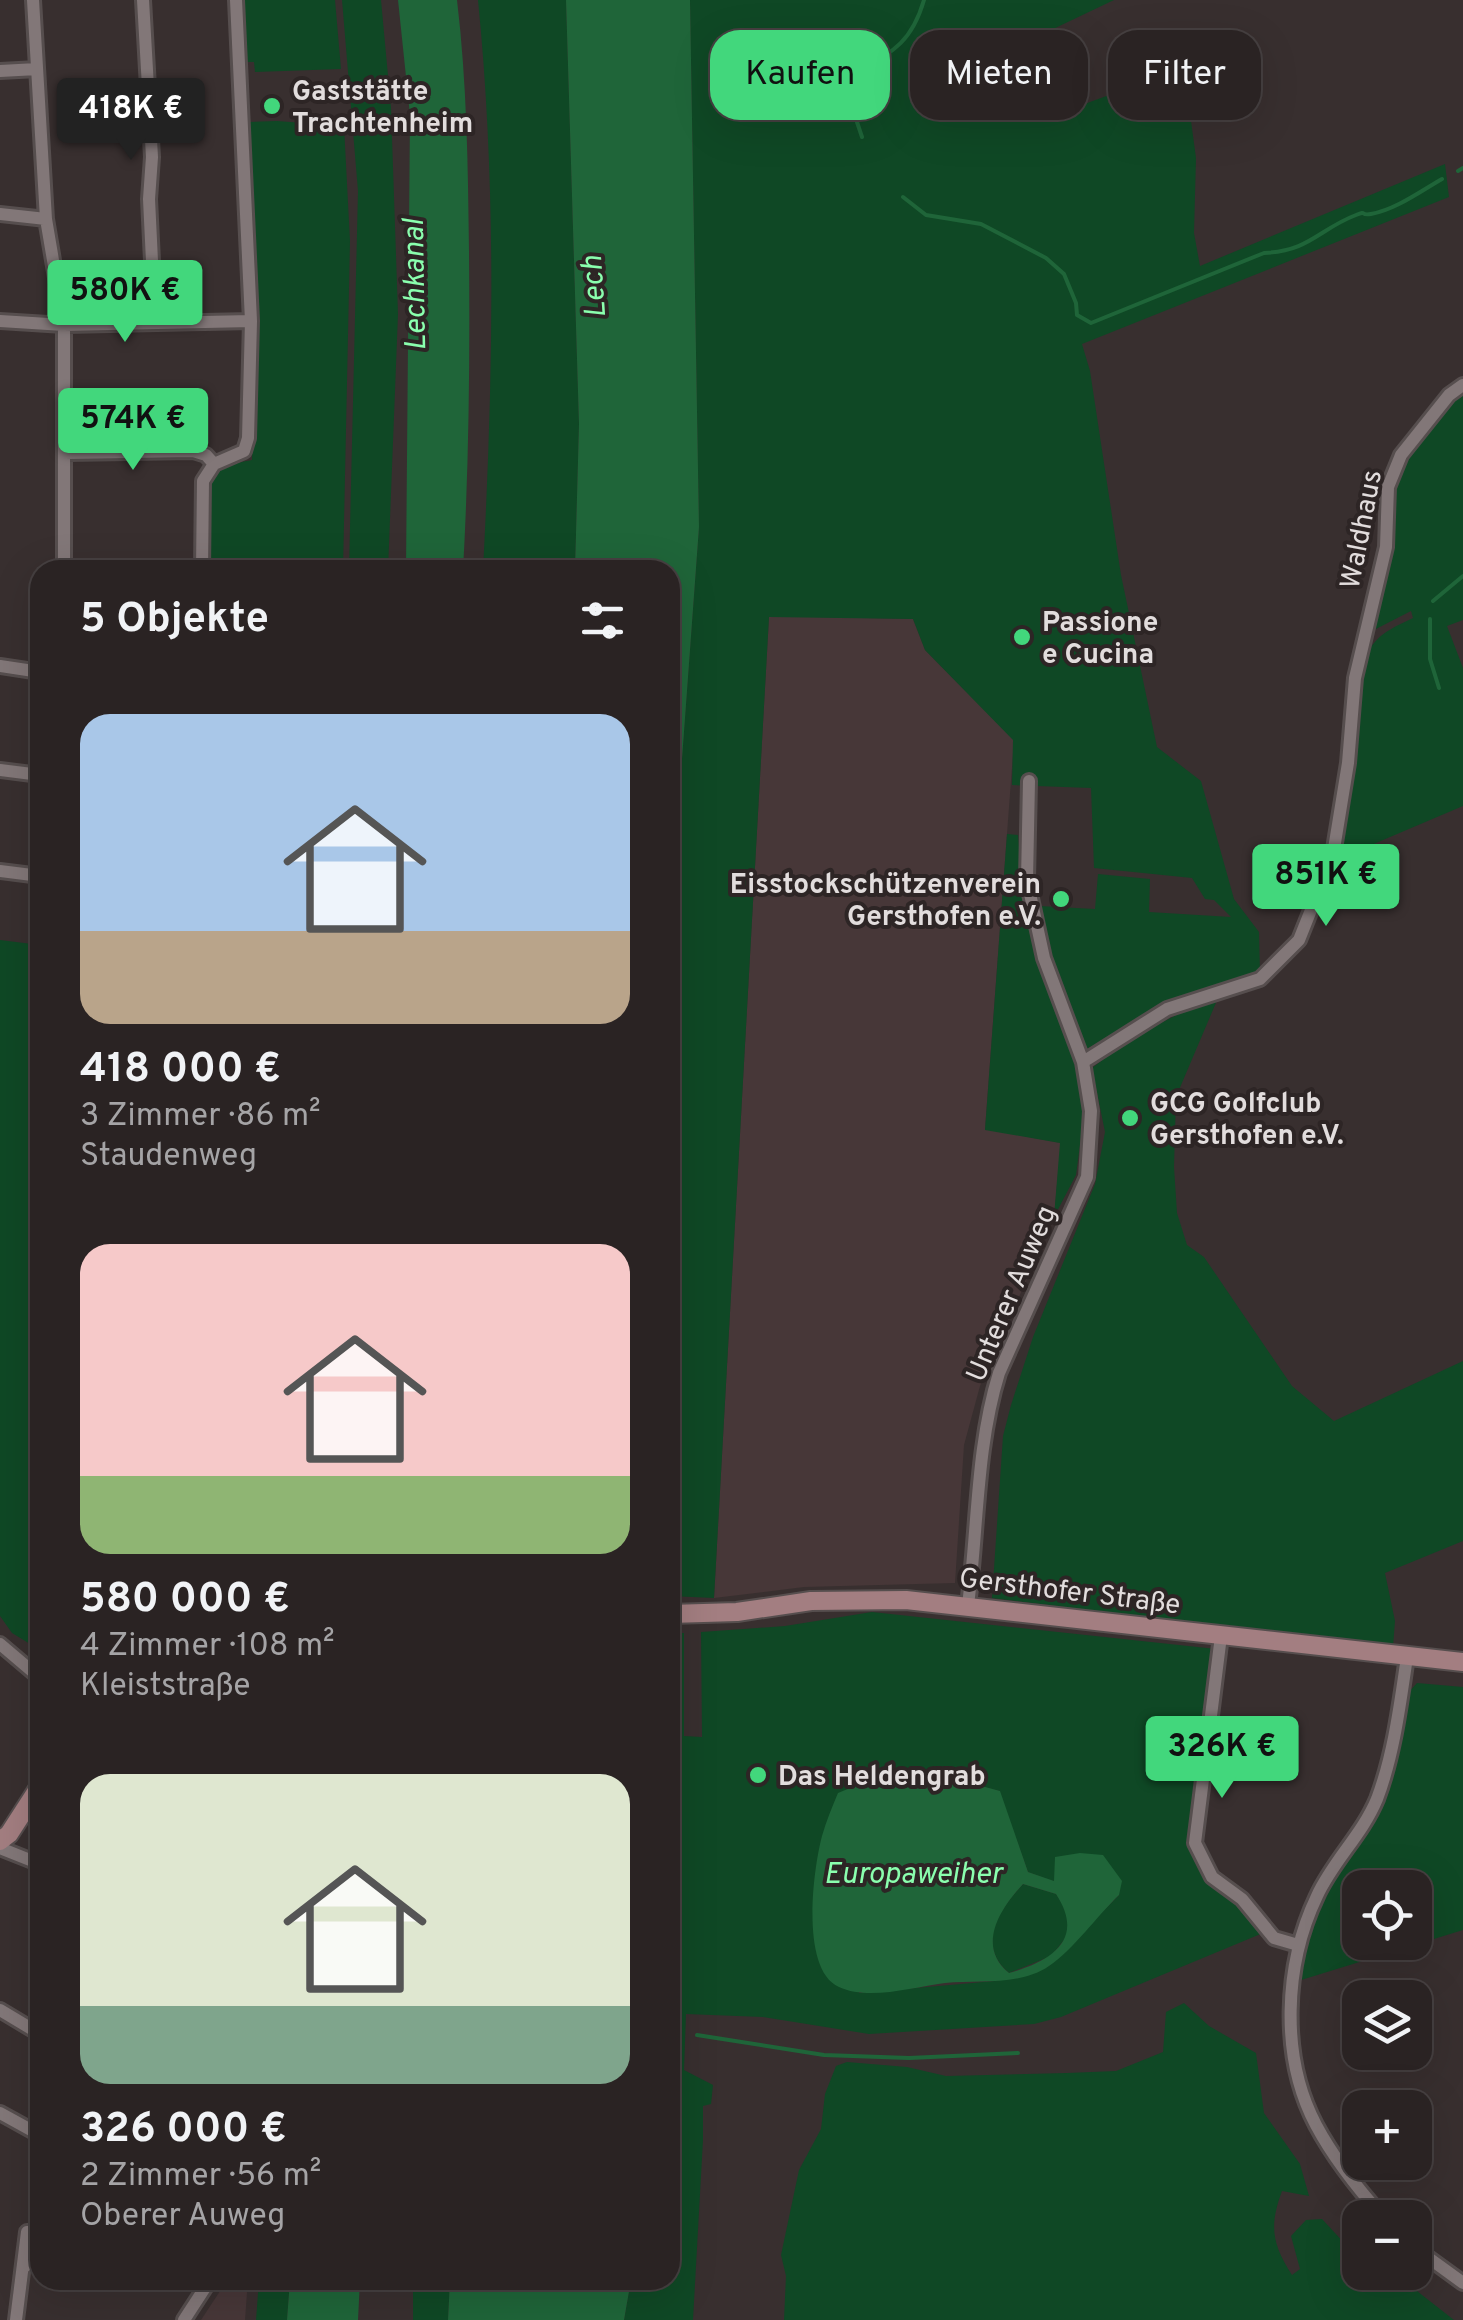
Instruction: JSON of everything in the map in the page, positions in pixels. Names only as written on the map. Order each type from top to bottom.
[{"type":"main road","name":"Gersthofer Straße","points":[[680,1614],[737,1612],[862,1598],[968,1604],[1463,1662]]},
{"type":"main road","points":[[0,1845],[30,1801]]},
{"type":"street","points":[[32,0],[46,219],[64,325],[64,560]]},
{"type":"street","points":[[143,0],[152,158],[149,200],[155,323]]},
{"type":"street","points":[[202,560],[203,481],[214,464],[238,455],[247,445],[251,321],[236,0]]},
{"type":"street","points":[[0,71],[37,69]]},
{"type":"street","points":[[0,214],[46,219]]},
{"type":"street","points":[[0,322],[64,325],[251,321]]},
{"type":"street","name":"Waldhaus","points":[[1084,1062],[1167,1008],[1260,979],[1299,940],[1332,855],[1348,763],[1355,678],[1384,562],[1388,487],[1401,456],[1449,395],[1463,385]]},
{"type":"street","points":[[65,452],[193,450],[214,464]]},
{"type":"street","points":[[0,666],[30,670]]},
{"type":"street","points":[[0,770],[30,774]]},
{"type":"street","name":"Unterer Auweg","points":[[968,1604],[982,1449],[992,1398],[999,1373],[1087,1177],[1091,1110],[1084,1062],[1044,958],[1028,880],[1029,780]]},
{"type":"street","points":[[0,871],[30,875]]},
{"type":"street","points":[[1221,1636],[1195,1842],[1212,1876],[1242,1899],[1274,1938],[1298,1946]]},
{"type":"street","points":[[2,1650],[30,1671]]},
{"type":"street","points":[[1368,2200],[1315,2124],[1299,2080],[1291,2006],[1298,1946],[1326,1876],[1366,1823],[1377,1798],[1392,1748],[1407,1657]]},
{"type":"street","points":[[0,1845],[30,1859]]},
{"type":"street","points":[[0,2010],[30,2028]]},
{"type":"street","points":[[0,2113],[30,2129]]},
{"type":"street","points":[[16,2320],[27,2232],[30,2232]]},
{"type":"street","points":[[1432,2260],[1463,2283]]},
{"type":"street","points":[[23,2268],[30,2262]]},
{"type":"street","points":[[184,2320],[204,2290]]},
{"type":"shaded area","points":[[241,0],[335,0],[341,69],[255,72],[254,62],[247,62]]},
{"type":"shaded area","points":[[342,0],[381,0],[391,108],[398,314],[388,560],[349,560],[358,191]]},
{"type":"shaded area","points":[[478,0],[566,0],[579,424],[575,560],[483,560],[491,285]]},
{"type":"shaded area","points":[[690,0],[1114,0],[1051,30],[910,30],[910,120],[1088,120],[1088,103],[1108,95],[1108,120],[1191,120],[1196,158],[1194,233],[1200,266],[1445,164],[1449,197],[1082,344],[1090,371],[1121,575],[1157,747],[1201,781],[1234,899],[1259,932],[1260,973],[1165,1005],[1083,1051],[1051,957],[1039,906],[1095,909],[1098,874],[1150,879],[1149,912],[1231,917],[1214,900],[1205,899],[1192,878],[1094,868],[1091,788],[1012,785],[1013,740],[925,650],[913,619],[769,617],[714,1598],[680,1596],[680,786],[699,527]]},
{"type":"shaded area","points":[[250,122],[344,126],[350,241],[343,560],[208,560],[213,477],[232,464],[252,460],[257,304]]},
{"type":"shaded area","points":[[1463,389],[1463,620],[1447,626],[1463,668],[1463,806],[1336,860],[1358,678],[1376,640],[1413,618],[1411,611],[1370,632],[1392,491],[1412,445]]},
{"type":"shaded area","points":[[769,616],[913,619],[925,650],[1014,740],[985,1129],[1061,1143],[1054,1217],[980,1386],[964,1445],[955,1583],[804,1587],[714,1598]]},
{"type":"shaded area","points":[[1007,834],[1018,835],[1022,880],[1074,1052],[1085,1107],[1076,1175],[1054,1217],[1060,1143],[985,1130]]},
{"type":"shaded area","points":[[0,940],[30,944],[30,1644],[12,1633],[0,1616]]},
{"type":"shaded area","points":[[1218,998],[1176,1097],[1177,1213],[1187,1245],[1204,1257],[1292,1386],[1334,1421],[1463,1361],[1463,1541],[1385,1573],[1395,1621],[1393,1647],[992,1598],[1003,1436],[1033,1337],[1095,1184],[1105,1132],[1092,1068],[1152,1028]]},
{"type":"shaded area","points":[[872,1612],[1216,1649],[1194,1849],[1263,1933],[1061,2017],[1034,2024],[869,2034],[763,2017],[686,2014],[684,2070],[713,2085],[711,2104],[703,2106],[693,2320],[624,2320],[629,2290],[680,2290],[680,1633],[684,1633],[684,1736],[702,1737],[701,1632],[785,1626]],"holes":[[[896,1769],[948,1777],[999,1791],[1028,1872],[1055,1882],[1119,1895],[1049,1966],[1029,1975],[859,1993]]]},
{"type":"shaded area","points":[[1417,1683],[1463,1687],[1463,1930],[1432,1940],[1432,1870],[1342,1870],[1382,1804],[1399,1750],[1408,1693]]},
{"type":"shaded area","points":[[1342,1870],[1342,1960],[1366,1960],[1298,1981],[1310,1927]]},
{"type":"shaded area","points":[[1023,1884],[1056,1894],[1068,1912],[1068,1935],[1051,1956],[1009,1973],[999,1962],[992,1939],[999,1916]]},
{"type":"shaded area","points":[[1184,2003],[1209,2026],[1256,2053],[1264,2113],[1300,2164],[1309,2196],[1282,2191],[1275,2215],[1277,2244],[1292,2275],[1300,2269],[1291,2236],[1306,2220],[1322,2219],[1342,2241],[1342,2290],[1416,2290],[1454,2320],[784,2320],[786,2276],[781,2255],[799,2170],[821,2129],[825,2094],[836,2066],[847,2062],[907,2067],[946,2076],[1116,2071],[1163,2052],[1166,2012]]},
{"type":"shaded area","points":[[221,2290],[247,2292],[245,2320],[201,2320]]},
{"type":"shaded area","points":[[258,2290],[289,2290],[287,2320],[256,2320]]},
{"type":"shaded area","points":[[413,2290],[450,2290],[448,2320],[413,2320]]},
{"type":"water","name":"Lechkanal","points":[[398,0],[457,0],[465,94],[469,251],[464,560],[406,560],[410,115]]},
{"type":"water","name":"Lech","points":[[566,0],[690,0],[699,527],[680,786],[680,560],[575,560],[579,424]]},
{"type":"water","name":"Europaweiher","points":[[896,1769],[1000,1791],[1028,1872],[1054,1881],[1055,1857],[1103,1855],[1122,1881],[1119,1895],[1058,1959],[1025,1977],[877,1993],[839,1987],[827,1977],[819,1961],[812,1918],[819,1852],[838,1793]],"holes":[[[1023,1884],[1056,1894],[1067,1924],[1060,1946],[1038,1962],[1009,1973],[999,1962],[993,1940],[1006,1905]]]},
{"type":"water","points":[[289,2290],[360,2290],[358,2320],[287,2320]]},
{"type":"water","points":[[450,2290],[629,2290],[624,2320],[448,2320]]},
{"type":"waterway","points":[[862,137],[854,113],[852,75],[906,38],[924,0]]},
{"type":"waterway","points":[[1458,171],[1463,168]]},
{"type":"waterway","points":[[903,197],[926,215],[981,224],[1046,258],[1064,274],[1077,315],[1091,323],[1264,253],[1304,244],[1343,221],[1362,213],[1380,212],[1442,179]]},
{"type":"waterway","points":[[1433,601],[1463,576]]},
{"type":"waterway","points":[[1430,619],[1430,659],[1439,688]]},
{"type":"waterway","points":[[697,2035],[824,2055],[909,2058],[1018,2053]]},
{"type":"place","name":"Gaststätte Trachtenheim","points":[[272,106]]},
{"type":"place","name":"Passione e Cucina","points":[[1022,637]]},
{"type":"place","name":"Eisstockschützenverein Gersthofen e.V.","points":[[1061,899]]},
{"type":"place","name":"GCG Golfclub Gersthofen e.V.","points":[[1130,1118]]},
{"type":"place","name":"Das Heldengrab","points":[[758,1775]]}]
